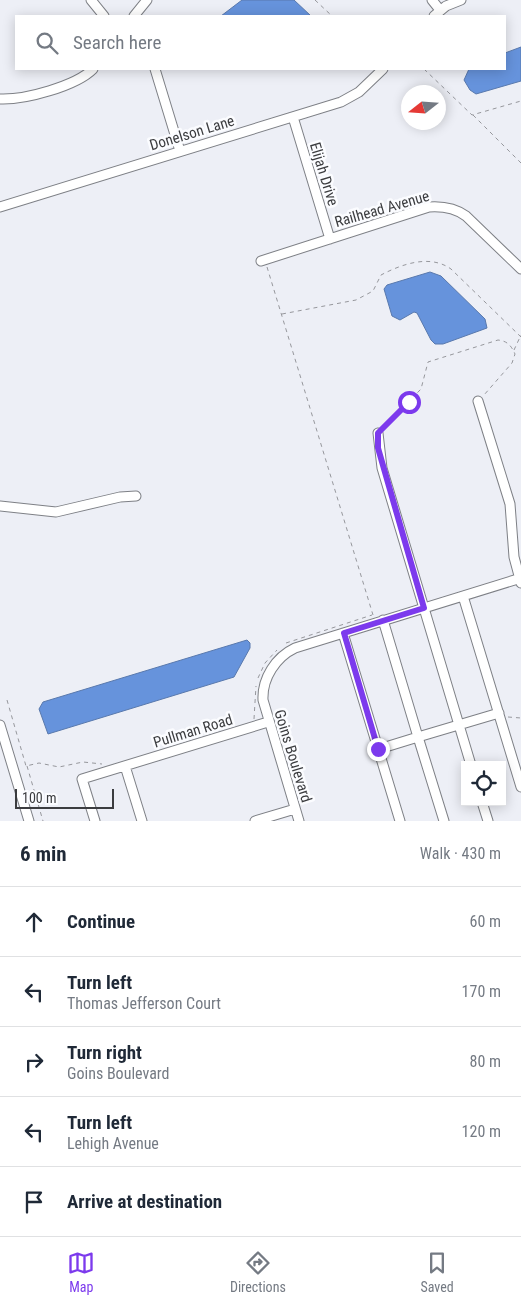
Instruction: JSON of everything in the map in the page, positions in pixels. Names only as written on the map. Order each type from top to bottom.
[{"type":"street","points":[[91,0],[103,15]]},
{"type":"street","points":[[135,15],[147,0]]},
{"type":"street","points":[[432,0],[437,13],[461,0]]},
{"type":"street","points":[[0,99],[23,97],[74,82],[92,70]]},
{"type":"street","points":[[155,70],[180,151]]},
{"type":"street","name":"Donelson Lane","points":[[0,207],[350,99],[360,92],[382,70]]},
{"type":"street","name":"Elijah Drive","points":[[293,117],[330,239]]},
{"type":"street","name":"Railhead Avenue","points":[[263,260],[429,207],[449,208],[466,216],[521,269]]},
{"type":"street","points":[[478,402],[510,504],[514,557],[520,580]]},
{"type":"street","points":[[378,433],[381,462],[470,761]]},
{"type":"street","points":[[0,506],[56,512],[120,497],[136,496]]},
{"type":"street","name":"Goins Boulevard","points":[[299,821],[262,700],[263,691],[271,669],[280,658],[295,648],[520,580]]},
{"type":"street","points":[[463,596],[521,787]]},
{"type":"street","points":[[379,622],[444,821]]},
{"type":"street","points":[[344,633],[400,821]]},
{"type":"street","points":[[378,749],[459,724],[499,715]]},
{"type":"street","name":"Pullman Road","points":[[95,821],[82,779],[268,722]]},
{"type":"street","points":[[0,725],[29,821]]},
{"type":"street","points":[[125,766],[142,821]]},
{"type":"street","points":[[483,806],[488,821]]},
{"type":"street","points":[[255,821],[295,809]]},
{"type":"path","points":[[315,0],[331,15]]},
{"type":"path","points":[[425,70],[521,163]]},
{"type":"path","points":[[472,115],[521,101]]},
{"type":"path","points":[[263,260],[379,622]]},
{"type":"path","points":[[281,314],[356,300],[372,291],[381,275],[386,272],[431,260],[441,262],[451,269],[521,336],[514,350],[515,354],[512,363],[478,402]]},
{"type":"path","points":[[378,433],[421,389],[428,362],[498,340],[506,341],[514,350]]},
{"type":"path","points":[[7,700],[43,821]]},
{"type":"path","points":[[499,715],[521,718]]},
{"type":"path","points":[[26,766],[40,763],[59,767],[83,762],[104,765]]},
{"type":"water","points":[[242,0],[294,0],[310,15],[222,15]]},
{"type":"water","points":[[521,47],[521,81],[476,94],[470,90],[464,80],[469,70],[506,70],[506,53]]},
{"type":"water","points":[[430,272],[441,276],[485,319],[487,328],[443,344],[435,344],[417,313],[414,312],[400,320],[392,316],[384,289],[387,285]]},
{"type":"water","points":[[247,640],[250,643],[250,648],[234,677],[48,734],[39,709],[43,702]]},
{"type":"route","points":[[378,749],[344,633],[424,608],[382,468],[378,448],[378,433],[409,402]]}]
